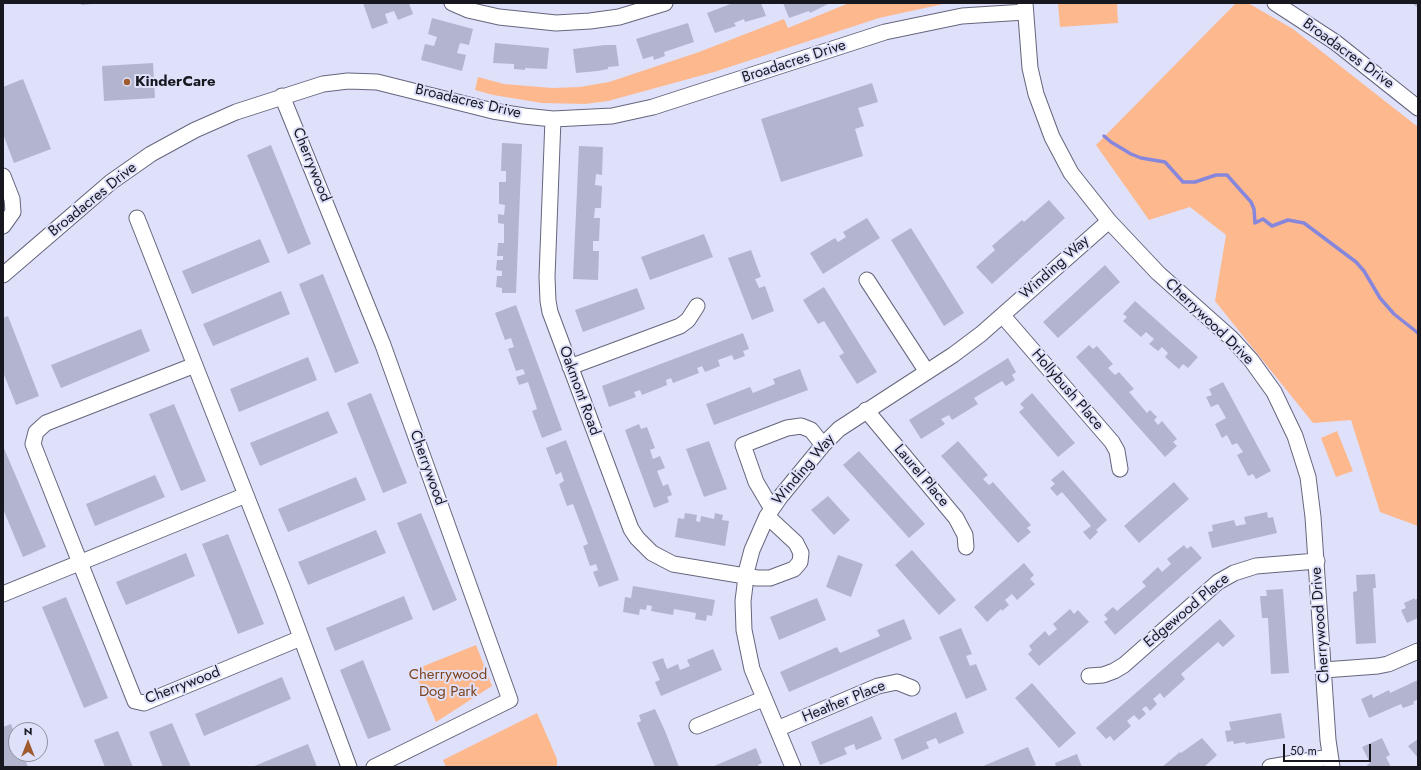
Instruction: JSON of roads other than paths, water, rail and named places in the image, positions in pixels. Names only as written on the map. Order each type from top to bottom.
[{"type":"street","points":[[452,3],[468,10],[499,17],[556,23],[590,21],[619,17],[665,3]]},
{"type":"street","name":"Broadacres Drive","points":[[1275,3],[1336,42],[1418,108]]},
{"type":"street","name":"Broadacres Drive","points":[[3,275],[111,182],[151,154],[195,130],[236,112],[282,96],[334,83],[377,82],[493,111],[554,119],[591,118],[634,112],[871,36],[923,23],[1025,7]]},
{"type":"street","name":"Cherrywood Drive","points":[[1025,7],[1030,68],[1036,94],[1047,124],[1071,173],[1086,194],[1158,274],[1241,348],[1274,392],[1295,436],[1305,465],[1310,489],[1317,561],[1331,762]]},
{"type":"street","name":"Cherrywood","points":[[282,96],[383,345],[510,700],[374,767]]},
{"type":"street","name":"Oakmont Road","points":[[554,119],[547,290],[550,312],[626,520],[637,538],[652,553],[673,564],[746,577],[763,578],[778,576],[794,569],[800,562],[801,553],[796,543],[770,513]]},
{"type":"street","points":[[3,176],[12,199],[13,212],[3,226]]},
{"type":"street","points":[[137,218],[246,495],[349,767]]},
{"type":"street","name":"Winding Way","points":[[793,767],[763,699],[752,669],[744,630],[742,602],[752,550],[770,513],[823,445],[846,424],[953,355],[1003,316],[1109,220]]},
{"type":"street","points":[[867,280],[927,372]]},
{"type":"street","points":[[570,367],[680,326],[688,320],[697,306]]},
{"type":"street","name":"Hollybush Place","points":[[1003,316],[1109,438],[1116,451],[1120,470]]},
{"type":"street","name":"Cherrywood","points":[[195,365],[46,423],[36,432],[33,444],[79,563],[135,701],[144,703],[301,638]]},
{"type":"street","name":"Laurel Place","points":[[866,410],[956,518],[965,534],[966,547]]},
{"type":"street","points":[[770,513],[743,445],[787,428],[801,426],[811,430],[823,445]]},
{"type":"street","points":[[3,594],[246,495]]},
{"type":"street","name":"Edgewood Place","points":[[1089,676],[1103,675],[1124,665],[1225,577],[1256,566],[1317,561]]},
{"type":"street","points":[[1324,670],[1378,666],[1398,660],[1418,651]]},
{"type":"street","name":"Heather Place","points":[[777,729],[878,686],[897,682],[912,688]]},
{"type":"street","points":[[697,726],[763,699]]},
{"type":"street","points":[[1270,767],[1331,762]]},
{"type":"waterway","points":[[1104,136],[1131,154],[1141,158],[1165,162],[1183,182],[1195,182],[1216,175],[1227,175],[1251,202],[1254,209],[1255,223],[1263,219],[1272,226],[1288,220],[1304,223],[1356,262],[1364,271],[1380,298],[1394,314],[1418,333]]},
{"type":"place","name":"KinderCare","points":[[127,82]]},
{"type":"park label","name":"Cherrywood Dog Park","points":[[448,684]]}]
